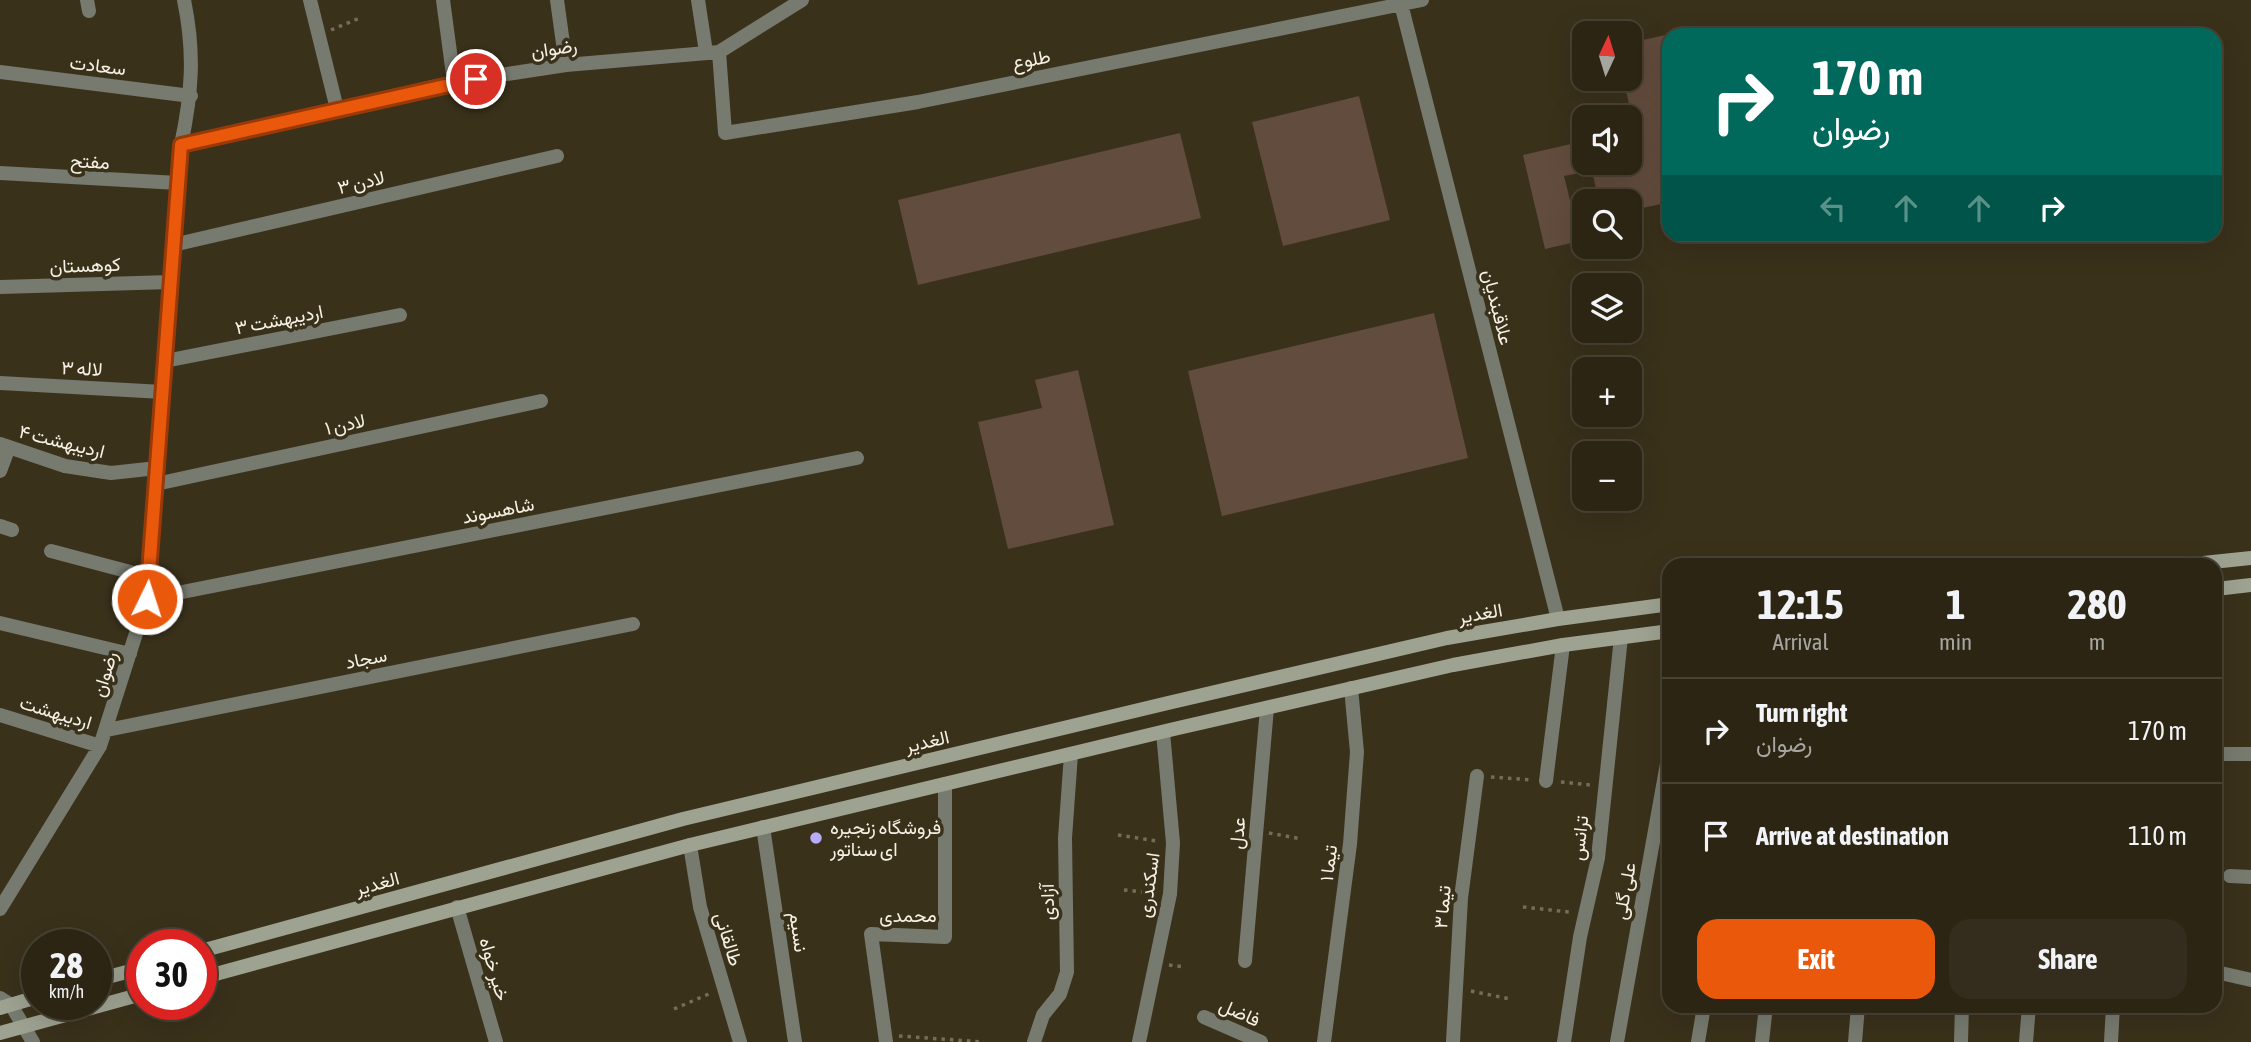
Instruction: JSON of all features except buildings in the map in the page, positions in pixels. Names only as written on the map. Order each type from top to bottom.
[{"type":"main road","points":[[2222,561],[2251,558]]},
{"type":"main road","points":[[2222,588],[2251,584]]},
{"type":"main road","name":"الغدیر","points":[[217,947],[696,816],[1394,651],[1558,619],[1662,605]]},
{"type":"main road","points":[[1558,619],[1563,645]]},
{"type":"main road","points":[[217,974],[690,845],[1163,732],[1351,688],[1563,645],[1662,632]]},
{"type":"main road","points":[[0,1033],[126,999]]},
{"type":"street","points":[[181,145],[191,96],[191,37],[184,0]]},
{"type":"street","points":[[310,0],[337,109]]},
{"type":"street","points":[[443,0],[454,82]]},
{"type":"street","points":[[557,0],[566,65]]},
{"type":"street","points":[[698,0],[712,52]]},
{"type":"street","name":"رضوان","points":[[0,909],[100,746],[147,599],[181,145],[454,82],[566,65],[712,52],[802,0]]},
{"type":"street","name":"طلوع","points":[[712,52],[725,132],[918,102],[1422,0]]},
{"type":"street","name":"علاقبندیان","points":[[1401,4],[1558,619]]},
{"type":"street","name":"سعادت","points":[[0,72],[191,96]]},
{"type":"street","name":"لادن ۳","points":[[173,245],[557,156]]},
{"type":"street","name":"مفتح","points":[[0,173],[178,183]]},
{"type":"street","name":"کوهستان","points":[[0,287],[171,282]]},
{"type":"street","name":"اردیبهشت ۳","points":[[165,361],[400,315]]},
{"type":"street","name":"لاله ۳","points":[[0,383],[163,392]]},
{"type":"street","name":"لادن ۱","points":[[156,484],[541,401]]},
{"type":"street","points":[[0,471],[4,446]]},
{"type":"street","name":"اردیبهشت ۴","points":[[4,446],[65,466],[111,473],[157,468]]},
{"type":"street","name":"شاهسوند","points":[[147,599],[857,458]]},
{"type":"street","points":[[51,551],[149,577]]},
{"type":"street","points":[[0,624],[130,654]]},
{"type":"street","name":"سجاد","points":[[107,730],[633,625]]},
{"type":"street","name":"ترانس","points":[[1564,1042],[1598,858],[1621,637]]},
{"type":"street","points":[[1546,781],[1563,645]]},
{"type":"street","name":"تیما ۱","points":[[1324,1042],[1357,752],[1351,688]]},
{"type":"street","name":"عدل","points":[[1245,961],[1267,708]]},
{"type":"street","name":"اردیبهشت","points":[[0,715],[100,746]]},
{"type":"street","name":"اسکندری","points":[[1139,1042],[1170,894],[1173,843],[1163,732]]},
{"type":"street","name":"آزادی","points":[[1034,1042],[1043,1014],[1060,994],[1067,972],[1065,838],[1071,754]]},
{"type":"street","points":[[2222,754],[2251,754]]},
{"type":"street","name":"تیما ۳","points":[[1453,1042],[1461,898],[1478,776]]},
{"type":"street","name":"محمدی","points":[[885,1039],[871,934],[945,937],[945,784]]},
{"type":"street","name":"علی گلی","points":[[1617,1042],[1662,792]]},
{"type":"street","name":"نسیم","points":[[763,827],[795,1042]]},
{"type":"street","name":"طالقانی","points":[[690,845],[700,907],[740,1042]]},
{"type":"street","points":[[2230,876],[2251,877]]},
{"type":"street","name":"خیر خواه","points":[[457,907],[496,1042]]},
{"type":"street","points":[[2222,973],[2251,980]]},
{"type":"street","points":[[4,1004],[33,1042]]},
{"type":"street","points":[[1698,1042],[1703,1013]]},
{"type":"street","points":[[1762,1042],[1765,1013]]},
{"type":"street","points":[[1855,1042],[1857,1013]]},
{"type":"street","points":[[1961,1042],[1962,1013]]},
{"type":"street","points":[[2026,1042],[2028,1013]]},
{"type":"street","points":[[2111,1042],[2113,1013]]},
{"type":"street","name":"فاضل","points":[[1204,1017],[1261,1042]]},
{"type":"path","points":[[317,36],[362,17]]},
{"type":"path","points":[[1257,831],[1302,839]]},
{"type":"path","points":[[1118,835],[1173,843]]},
{"type":"path","points":[[1125,890],[1170,894]]},
{"type":"path","points":[[1523,907],[1586,914]]},
{"type":"path","points":[[1454,987],[1510,999]]},
{"type":"path","points":[[674,1009],[724,988]]},
{"type":"path","points":[[885,1039],[984,1042]]},
{"type":"place","name":"فروشگاه زنجیره ای سناتور","points":[[816,838]]},
{"type":"route","points":[[147,599],[181,145],[476,79]]}]
